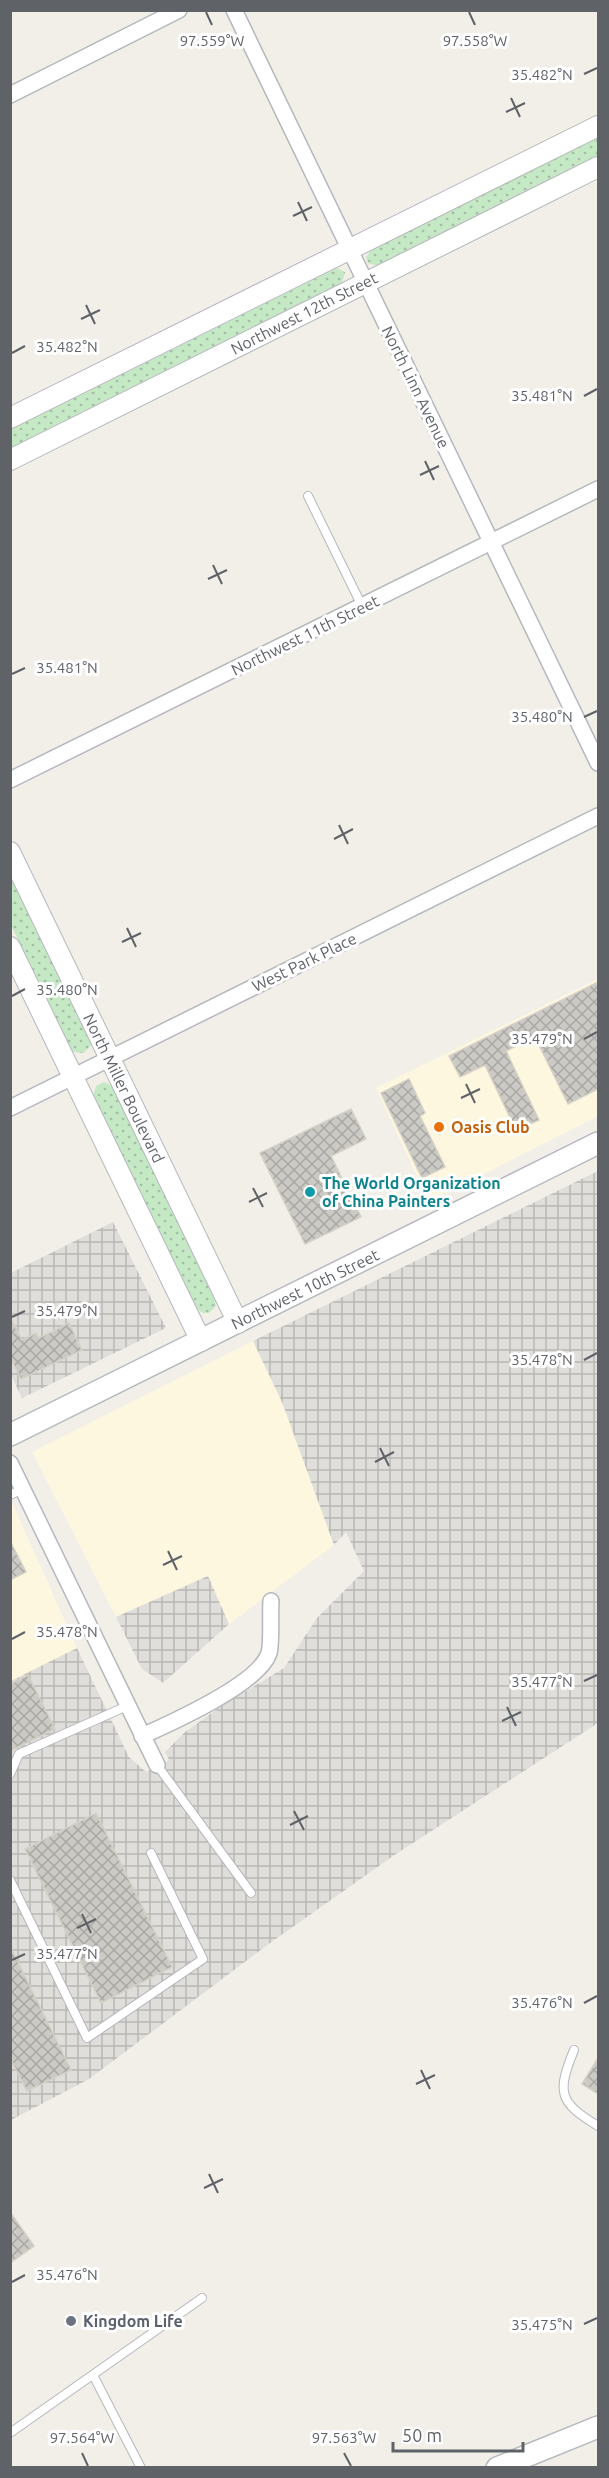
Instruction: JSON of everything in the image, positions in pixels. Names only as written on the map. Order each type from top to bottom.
[{"type":"main road","name":"Northwest 10th Street","points":[[10,1435],[598,1143]]},
{"type":"main road","points":[[497,2468],[598,2427]]},
{"type":"street","points":[[10,95],[179,10]]},
{"type":"street","name":"North Linn Avenue","points":[[234,10],[598,763]]},
{"type":"street","points":[[10,418],[598,126]]},
{"type":"street","name":"Northwest 12th Street","points":[[10,460],[598,167]]},
{"type":"street","name":"Northwest 11th Street","points":[[10,780],[598,489]]},
{"type":"street","name":"West Park Place","points":[[10,1108],[598,816]]},
{"type":"street","name":"North Miller Boulevard","points":[[10,852],[238,1323]]},
{"type":"street","points":[[10,947],[201,1341]]},
{"type":"street","points":[[10,1463],[17,1492],[157,1765]]},
{"type":"street","points":[[142,1736],[220,1697],[251,1676],[269,1653],[271,1601]]},
{"type":"lane","points":[[309,496],[362,606]]},
{"type":"lane","points":[[10,1774],[19,1754],[127,1706]]},
{"type":"lane","points":[[157,1765],[251,1893]]},
{"type":"lane","points":[[10,1880],[87,2038],[203,1959],[151,1853]]},
{"type":"lane","points":[[573,2049],[562,2079],[563,2091],[568,2103],[579,2115],[598,2126]]},
{"type":"lane","points":[[10,2433],[202,2298]]},
{"type":"lane","points":[[93,2375],[141,2468]]},
{"type":"shaded area","points":[[598,979],[598,1116],[429,1202],[376,1088]]},
{"type":"shaded area","points":[[598,1171],[598,1723],[396,1854],[270,1943],[89,2079],[11,2120],[11,1681],[77,1648],[129,1757],[146,1772],[169,1760],[165,1752],[185,1732],[223,1705],[284,1668],[317,1618],[364,1571],[346,1532],[334,1545],[282,1402],[253,1341]]},
{"type":"shaded area","points":[[113,1222],[166,1328],[22,1398],[11,1375],[11,1273]]},
{"type":"shaded area","points":[[253,1341],[282,1402],[334,1545],[229,1624],[207,1576],[116,1617],[32,1452]]},
{"type":"shaded area","points":[[10,1498],[77,1648],[11,1681],[10,1681]]},
{"type":"shaded area","points":[[208,1576],[229,1624],[163,1683],[142,1669],[116,1617]]},
{"type":"green space","points":[[598,137],[598,156],[378,266],[368,263],[366,257],[371,250]]},
{"type":"green space","points":[[337,268],[345,272],[342,283],[11,448],[11,429]]},
{"type":"green space","points":[[11,873],[91,1038],[92,1044],[84,1053],[74,1052],[70,1048],[11,925]]},
{"type":"green space","points":[[104,1082],[114,1087],[214,1297],[216,1306],[209,1313],[203,1313],[195,1308],[93,1096],[96,1086]]},
{"type":"building","points":[[598,982],[598,1089],[568,1104],[535,1037],[506,1051],[539,1120],[516,1130],[485,1065],[460,1077],[449,1056]]},
{"type":"building","points":[[409,1079],[425,1113],[420,1116],[445,1167],[422,1178],[381,1093]]},
{"type":"building","points":[[351,1109],[366,1139],[331,1156],[361,1217],[305,1244],[260,1153]]},
{"type":"building","points":[[10,1317],[22,1340],[36,1333],[39,1338],[69,1323],[82,1350],[21,1379],[10,1357]]},
{"type":"building","points":[[10,1541],[26,1572],[10,1580]]},
{"type":"building","points":[[28,1675],[55,1729],[10,1751],[10,1684]]},
{"type":"building","points":[[96,1813],[172,1967],[101,2003],[25,1849]]},
{"type":"building","points":[[10,1946],[71,2070],[27,2091],[10,2058]]},
{"type":"building","points":[[598,2058],[598,2094],[582,2084]]},
{"type":"building","points":[[10,2212],[34,2246],[10,2263]]},
{"type":"place","name":"Oasis Club","points":[[439,1127]]},
{"type":"place","name":"The World Organization of China Painters","points":[[310,1192]]},
{"type":"place","name":"Kingdom Life","points":[[71,2321]]}]
